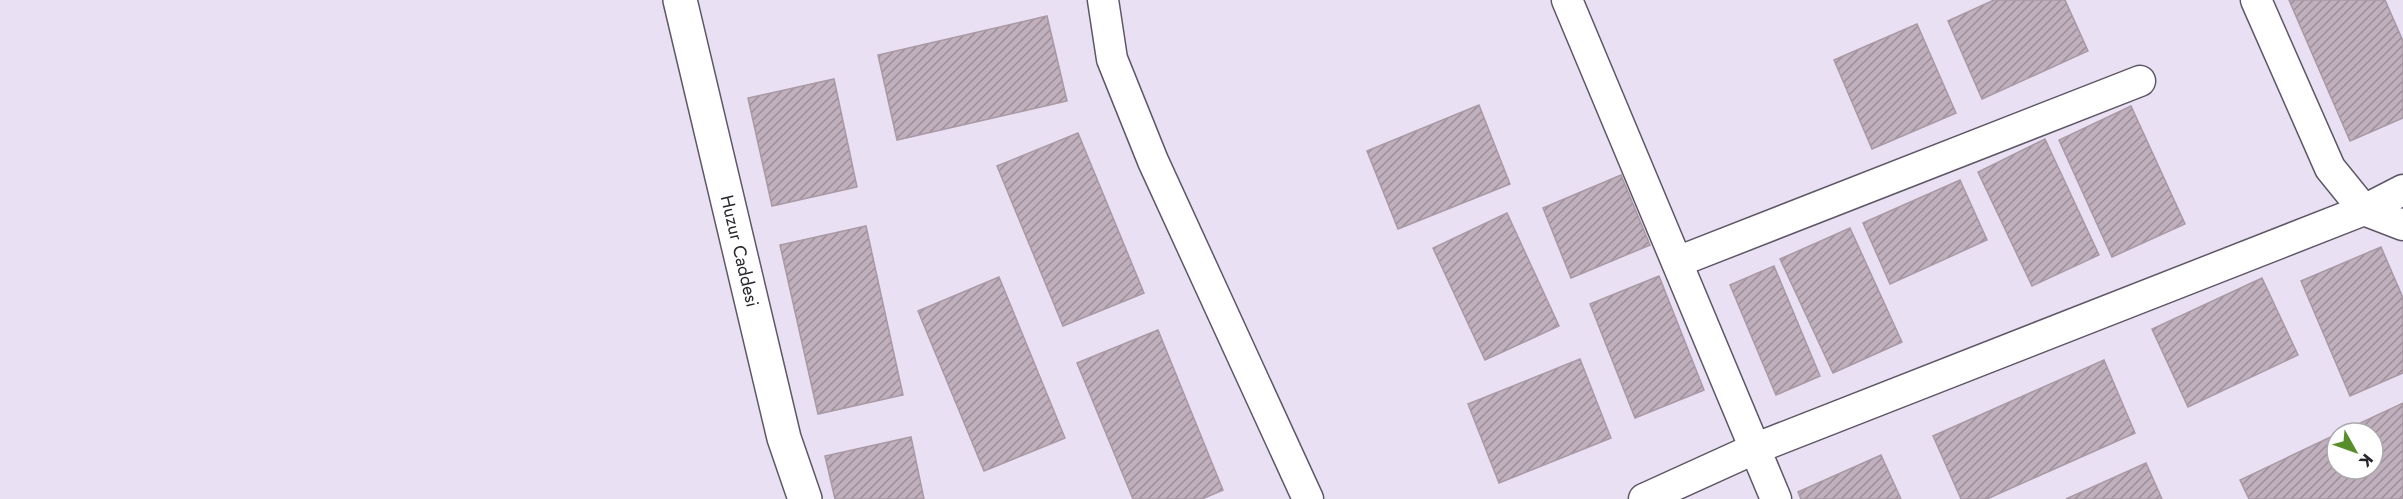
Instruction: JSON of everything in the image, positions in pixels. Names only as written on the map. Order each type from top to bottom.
[{"type":"street","name":"Huzur Caddesi","points":[[680,0],[784,438],[805,499]]},
{"type":"street","points":[[1103,0],[1112,59],[1153,161],[1308,499]]},
{"type":"street","points":[[1567,0],[1776,499]]},
{"type":"street","points":[[2256,0],[2330,168],[2364,210],[2403,225]]},
{"type":"street","points":[[1677,262],[2140,81]]},
{"type":"street","points":[[1644,499],[1754,449],[2364,210],[2403,190]]},
{"type":"building","points":[[1994,0],[2065,0],[2088,51],[1982,99],[1948,21]]},
{"type":"building","points":[[2289,0],[2385,0],[2403,41],[2403,118],[2350,141]]},
{"type":"building","points":[[1047,16],[1067,101],[897,140],[878,55]]},
{"type":"building","points":[[1917,24],[1956,113],[1872,149],[1834,60]]},
{"type":"building","points":[[834,79],[857,187],[772,206],[748,98]]},
{"type":"building","points":[[1479,105],[1510,184],[1398,229],[1367,151]]},
{"type":"building","points":[[2131,106],[2185,224],[2112,257],[2059,140]]},
{"type":"building","points":[[1078,133],[1144,293],[1063,326],[997,166]]},
{"type":"building","points":[[2045,139],[2099,255],[2032,286],[1978,172]]},
{"type":"building","points":[[1621,175],[1650,245],[1571,278],[1543,208]]},
{"type":"building","points":[[1960,180],[1987,240],[1890,284],[1863,223]]},
{"type":"building","points":[[1507,213],[1559,326],[1485,360],[1433,248]]},
{"type":"building","points":[[866,226],[903,395],[818,414],[780,245]]},
{"type":"building","points":[[1850,228],[1902,342],[1833,373],[1780,259]]},
{"type":"building","points":[[2381,247],[2403,298],[2403,373],[2350,396],[2301,281]]},
{"type":"building","points":[[1774,266],[1820,376],[1776,395],[1730,285]]},
{"type":"building","points":[[1659,276],[1704,390],[1635,418],[1590,304]]},
{"type":"building","points":[[999,277],[1065,438],[984,471],[918,311]]},
{"type":"building","points":[[2262,278],[2298,355],[2188,407],[2152,329]]},
{"type":"building","points":[[1158,330],[1223,490],[1202,499],[1133,499],[1077,363]]},
{"type":"building","points":[[1580,359],[1611,438],[1499,483],[1468,404]]},
{"type":"building","points":[[2104,360],[2135,433],[1987,499],[1961,499],[1933,436]]},
{"type":"building","points":[[2403,403],[2403,499],[2249,499],[2240,480],[2325,440],[2325,481],[2385,481],[2385,421],[2365,421]]},
{"type":"building","points":[[911,437],[924,499],[835,499],[825,456]]},
{"type":"building","points":[[1881,455],[1901,499],[1801,499],[1798,492]]},
{"type":"building","points":[[2146,463],[2162,499],[2066,499]]}]
